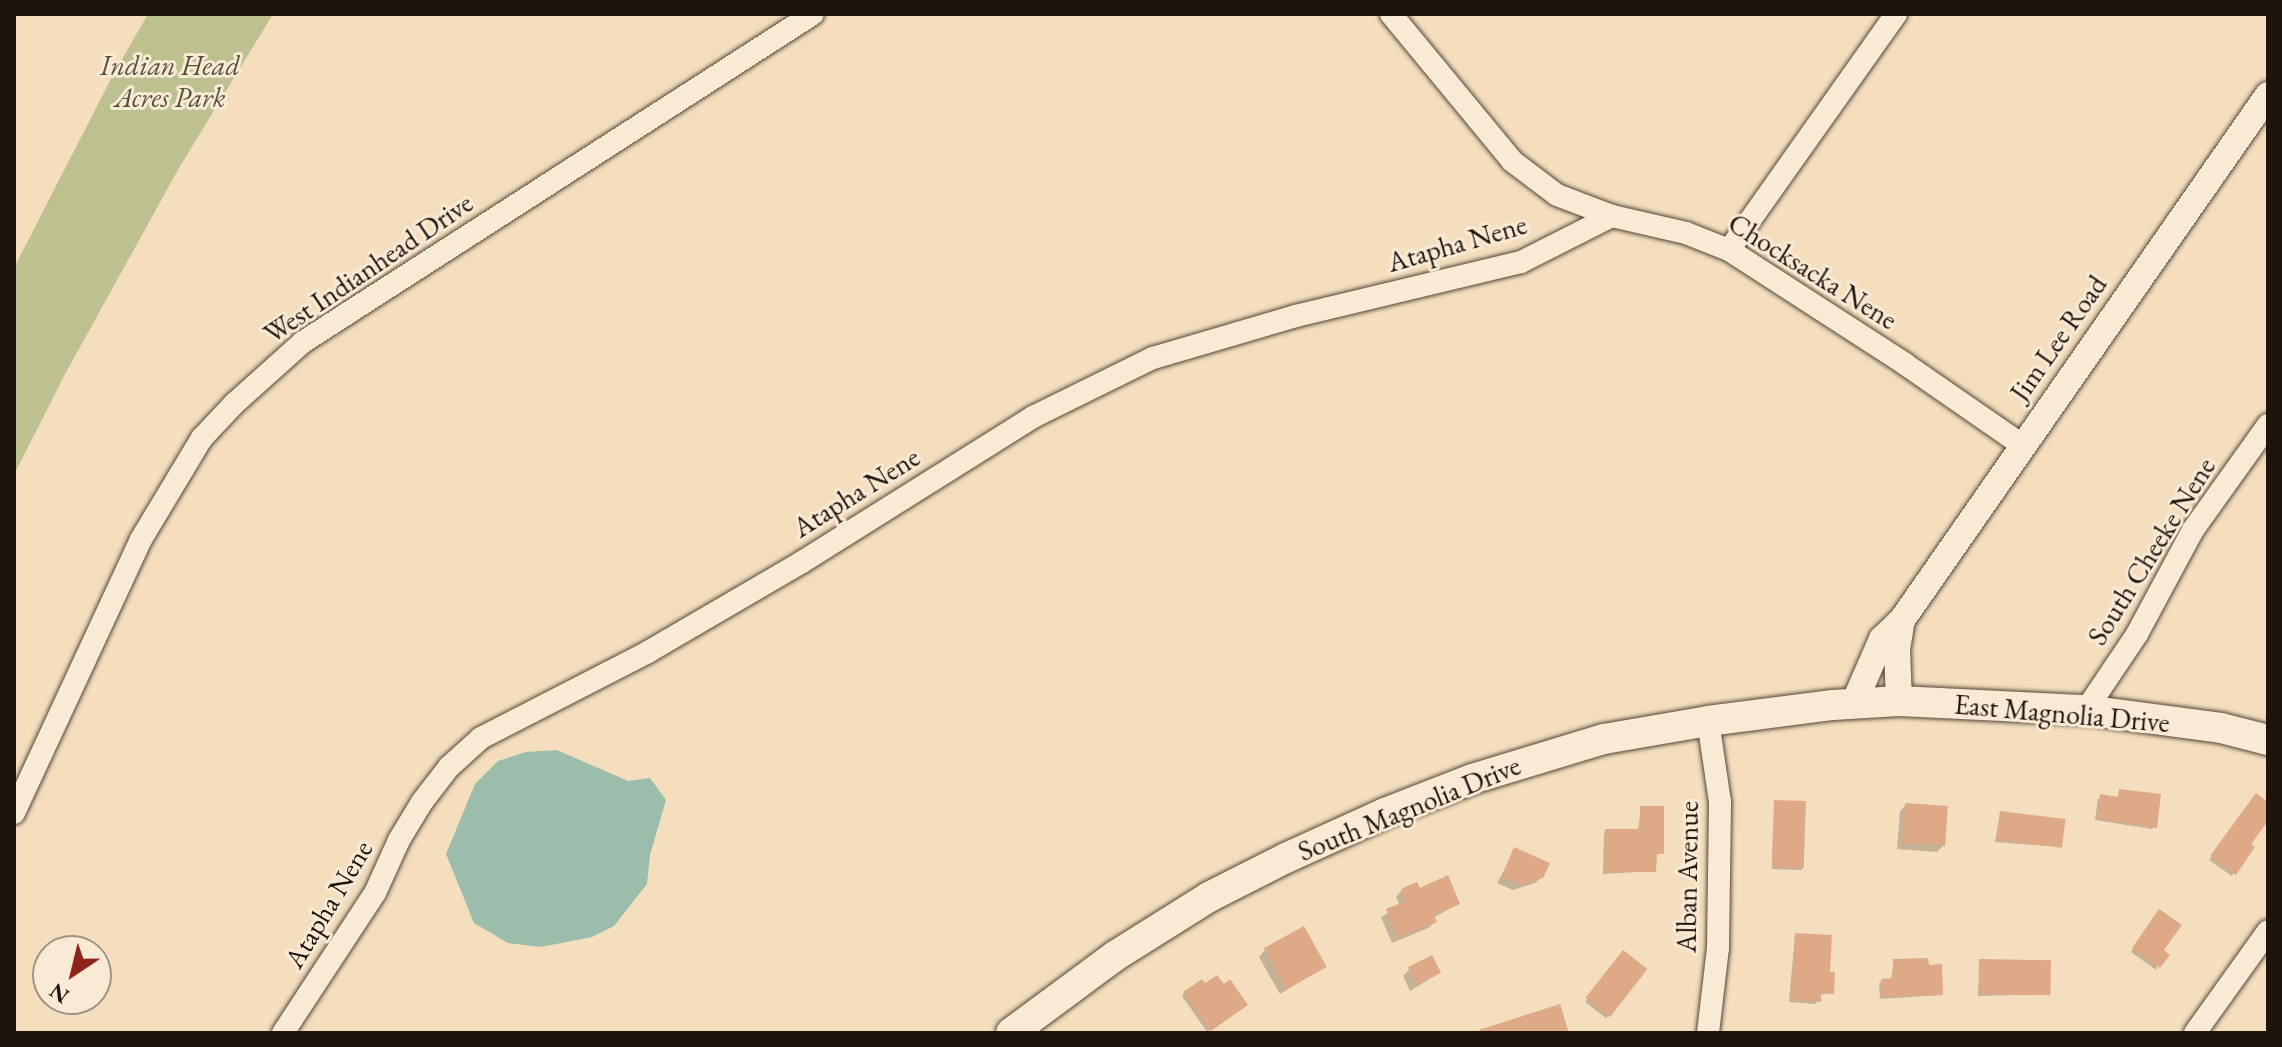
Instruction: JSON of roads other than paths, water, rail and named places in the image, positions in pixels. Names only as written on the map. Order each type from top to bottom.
[{"type":"main road","name":"East Magnolia Drive","points":[[1854,703],[1899,701],[2086,710],[2221,728],[2268,740]]},
{"type":"main road","name":"South Magnolia Drive","points":[[1011,1033],[1115,956],[1209,897],[1385,813],[1533,758],[1604,739],[1708,721],[1854,703]]},
{"type":"street","name":"West Indianhead Drive","points":[[14,813],[140,541],[202,438],[235,403],[303,342],[511,207],[580,167],[813,14]]},
{"type":"street","name":"Chocksacka Nene","points":[[1391,14],[1512,161],[1557,195],[1612,216],[1686,233],[1729,250],[1905,364],[2022,445]]},
{"type":"street","points":[[1729,250],[1896,14]]},
{"type":"street","name":"Jim Lee Road","points":[[1854,703],[1882,639],[1902,620],[2268,95]]},
{"type":"street","name":"Atapha Nene","points":[[283,1033],[375,893],[399,840],[422,802],[449,767],[481,738],[648,652],[802,562],[1033,417],[1153,358],[1296,316],[1521,262],[1612,216]]},
{"type":"street","name":"South Cheeke Nene","points":[[2086,710],[2137,634],[2193,530],[2268,425]]},
{"type":"street","name":"Jim Lee Road","points":[[1899,701],[1897,650],[1902,620]]},
{"type":"street","name":"Alban Avenue","points":[[1708,721],[1720,802],[1718,948],[1708,1033]]},
{"type":"street","points":[[2195,1033],[2268,931]]},
{"type":"park label","name":"Indian Head Acres Park","points":[[170,81]]}]
